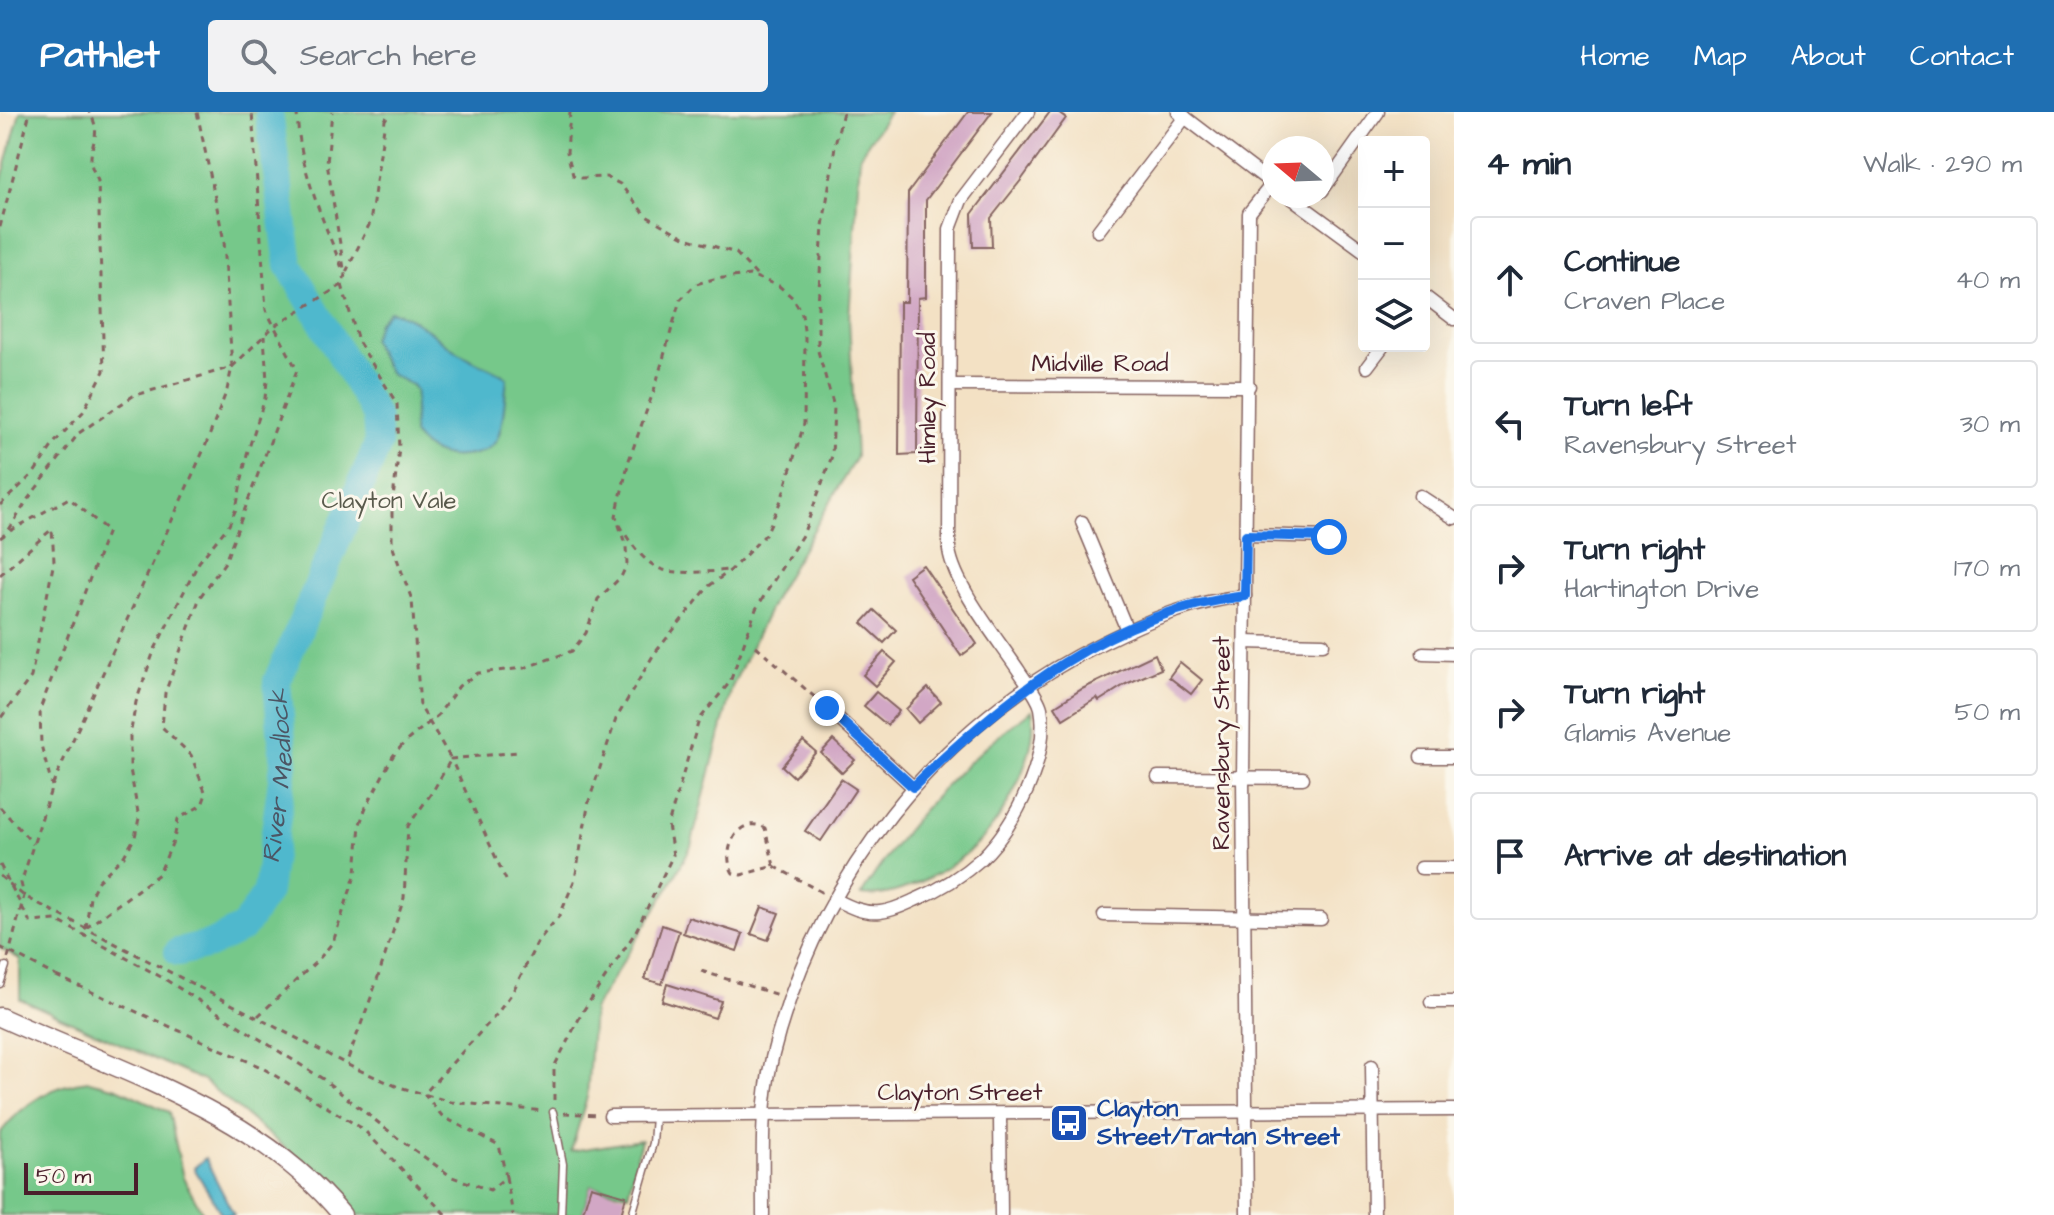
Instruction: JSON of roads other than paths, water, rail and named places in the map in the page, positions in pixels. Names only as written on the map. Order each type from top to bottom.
[{"type":"street","name":"Himley Road","points":[[834,899],[851,908],[882,912],[930,894],[953,881],[983,857],[1018,809],[1039,752],[1042,732],[1040,706],[955,575],[949,550],[950,229],[966,192],[1028,112]]},
{"type":"street","points":[[1334,174],[1378,112]]},
{"type":"street","points":[[1098,231],[1181,115],[1262,176]]},
{"type":"street","name":"Ravensbury Street","points":[[1247,1215],[1243,778],[1249,213],[1262,197]]},
{"type":"street","points":[[1306,208],[1358,247]]},
{"type":"street","points":[[1430,301],[1454,319]]},
{"type":"street","points":[[1367,367],[1378,352]]},
{"type":"street","name":"Midville Road","points":[[950,385],[1249,386]]},
{"type":"street","points":[[1420,496],[1454,518]]},
{"type":"street","points":[[1082,522],[1127,630]]},
{"type":"street","points":[[1246,535],[1329,537]]},
{"type":"street","points":[[763,1215],[763,1116],[772,1057],[789,999],[834,899],[862,853],[913,787],[970,732],[1028,685],[1070,658],[1127,630],[1202,603],[1245,596]]},
{"type":"street","points":[[1245,642],[1323,644]]},
{"type":"street","points":[[1423,653],[1454,654]]},
{"type":"street","points":[[827,708],[913,787]]},
{"type":"street","points":[[1421,757],[1454,757]]},
{"type":"street","points":[[1158,777],[1303,778]]},
{"type":"street","points":[[1421,868],[1454,868]]},
{"type":"street","points":[[1104,915],[1321,919]]},
{"type":"street","points":[[1431,1002],[1454,1002]]},
{"type":"street","points":[[0,1017],[135,1075],[234,1125],[303,1175],[342,1215]]},
{"type":"street","points":[[1372,1066],[1374,1215]]},
{"type":"street","name":"Clayton Street","points":[[610,1116],[1454,1110]]},
{"type":"street","points":[[1000,1115],[1001,1215]]},
{"type":"lane","points":[[0,984],[6,966]]},
{"type":"lane","points":[[553,1112],[563,1164],[561,1215]]},
{"type":"lane","points":[[632,1215],[653,1143],[655,1116]]},
{"type":"water","points":[[389,311],[420,324],[456,351],[507,378],[501,427],[496,441],[489,447],[475,454],[448,456],[426,447],[413,434],[416,391],[412,385],[390,374],[372,340],[379,322]]},
{"type":"water","points":[[205,1158],[234,1215],[222,1215],[194,1168]]},
{"type":"waterway","name":"River Medlock","points":[[178,952],[209,945],[243,928],[267,892],[284,764],[277,681],[378,444],[376,417],[289,265],[269,112]]},
{"type":"place","name":"Clayton Street/Tartan Street","points":[[1069,1123]]},
{"type":"park label","name":"Clayton Vale","points":[[389,501]]}]
